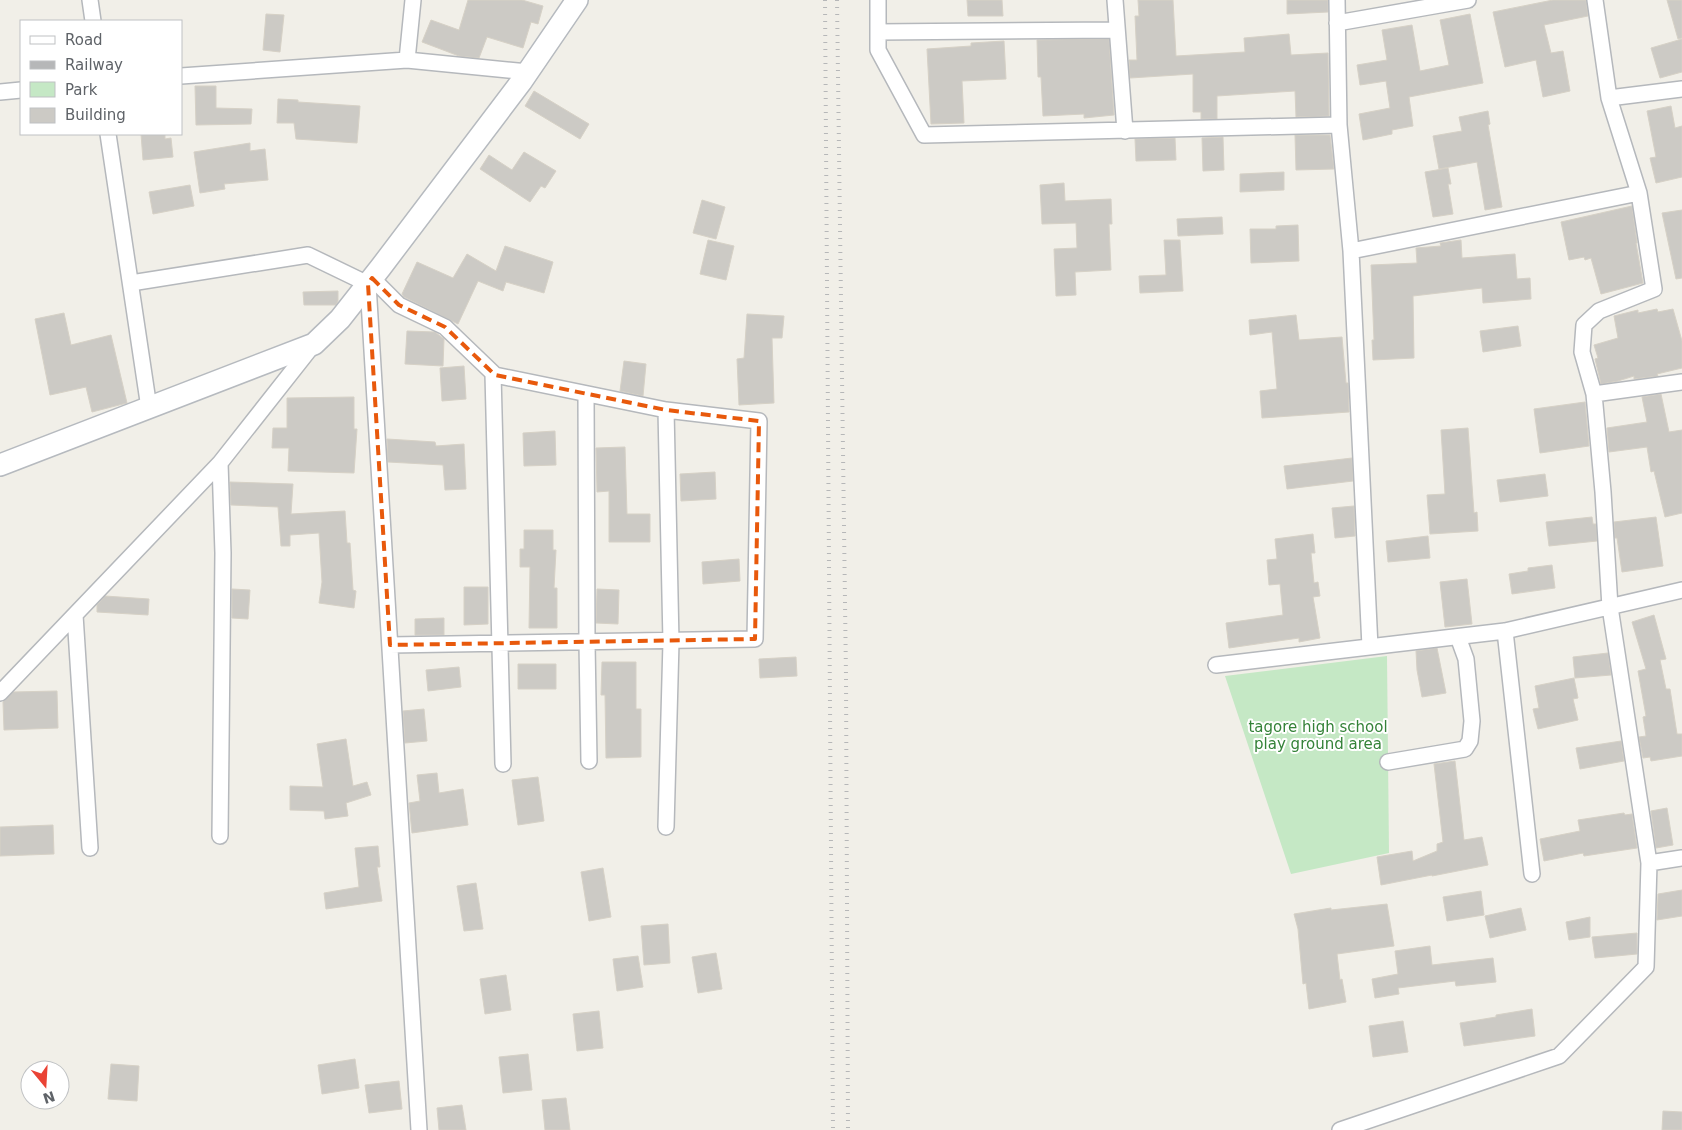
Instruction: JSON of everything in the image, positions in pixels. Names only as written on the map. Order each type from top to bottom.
[{"type":"main road","points":[[0,465],[314,344],[340,319],[370,281],[528,72],[576,0]]},
{"type":"street","points":[[90,0],[93,20]]},
{"type":"street","points":[[407,60],[413,0]]},
{"type":"street","points":[[878,0],[878,50],[924,135],[1338,125]]},
{"type":"street","points":[[1115,0],[1126,131]]},
{"type":"street","points":[[1337,0],[1338,125],[1351,251],[1370,647]]},
{"type":"street","points":[[1337,23],[1468,0]]},
{"type":"street","points":[[1340,1130],[1559,1056],[1646,967],[1649,863],[1610,607],[1603,492],[1594,394],[1582,352],[1584,325],[1600,311],[1654,289],[1639,193],[1609,98],[1594,0]]},
{"type":"street","points":[[878,32],[1117,30]]},
{"type":"street","points":[[182,76],[407,60],[528,72]]},
{"type":"street","points":[[1609,98],[1682,89]]},
{"type":"street","points":[[0,92],[20,90]]},
{"type":"street","points":[[108,135],[149,408]]},
{"type":"street","points":[[1351,251],[1639,193]]},
{"type":"street","points":[[131,283],[308,255],[370,281],[399,305],[445,327],[495,375],[666,410],[759,421],[755,639],[671,642],[390,645]]},
{"type":"street","points":[[370,281],[419,1130]]},
{"type":"street","points":[[0,693],[220,463],[314,344]]},
{"type":"street","points":[[493,374],[503,764]]},
{"type":"street","points":[[1594,394],[1682,382]]},
{"type":"street","points":[[586,394],[589,761]]},
{"type":"street","points":[[666,410],[671,642],[666,827]]},
{"type":"street","points":[[220,463],[223,553],[220,836]]},
{"type":"street","points":[[1216,665],[1505,631],[1682,590]]},
{"type":"street","points":[[75,614],[90,848]]},
{"type":"street","points":[[1505,631],[1532,874]]},
{"type":"street","points":[[1388,762],[1464,749],[1470,741],[1472,721],[1466,659],[1458,637]]},
{"type":"street","points":[[1649,863],[1682,858]]},
{"type":"highlighted area","points":[[372,278],[399,305],[445,327],[495,375],[666,410],[759,421],[755,639],[390,645],[368,284]]},
{"type":"green space","name":"tagore high school play ground area","points":[[1387,656],[1389,853],[1291,874],[1225,676]]},
{"type":"building","points":[[468,0],[522,0],[543,6],[538,24],[531,22],[523,48],[487,37],[479,58],[459,56],[422,42],[431,20],[459,30]]},
{"type":"building","points":[[967,0],[1002,0],[1003,16],[968,16]]},
{"type":"building","points":[[1138,0],[1173,0],[1176,56],[1245,52],[1244,38],[1289,34],[1291,55],[1328,53],[1329,116],[1296,117],[1295,91],[1217,96],[1217,119],[1201,119],[1201,112],[1193,112],[1193,74],[1130,78],[1129,60],[1137,60],[1135,16],[1139,16]]},
{"type":"building","points":[[1287,0],[1328,0],[1328,12],[1287,14]]},
{"type":"building","points":[[1553,0],[1586,0],[1588,16],[1544,25],[1551,53],[1563,51],[1570,91],[1543,97],[1536,60],[1505,67],[1493,12]]},
{"type":"building","points":[[1667,0],[1682,0],[1682,38],[1678,39]]},
{"type":"building","points":[[266,14],[284,15],[280,52],[263,50]]},
{"type":"building","points":[[1470,14],[1483,83],[1409,97],[1413,126],[1392,130],[1392,134],[1363,140],[1359,114],[1390,108],[1386,81],[1360,85],[1357,65],[1387,60],[1382,30],[1412,25],[1420,71],[1449,65],[1440,20]]},
{"type":"building","points":[[1109,39],[1114,115],[1084,118],[1084,114],[1043,116],[1041,77],[1038,77],[1037,40]]},
{"type":"building","points":[[1682,39],[1682,72],[1660,78],[1651,48]]},
{"type":"building","points":[[1004,41],[1006,79],[962,81],[964,123],[931,124],[927,49],[971,46],[971,43]]},
{"type":"building","points":[[195,86],[216,86],[216,108],[252,109],[251,124],[196,125]]},
{"type":"building","points":[[534,91],[589,124],[580,139],[525,106]]},
{"type":"building","points":[[278,99],[360,106],[357,143],[296,139],[294,123],[277,123]]},
{"type":"building","points":[[1671,106],[1675,128],[1682,126],[1682,177],[1656,183],[1650,158],[1656,157],[1647,111]]},
{"type":"building","points":[[1488,111],[1490,124],[1488,125],[1502,207],[1485,210],[1477,162],[1439,169],[1433,136],[1462,131],[1459,117]]},
{"type":"building","points":[[141,135],[165,135],[165,139],[171,138],[173,157],[143,160]]},
{"type":"building","points":[[1295,135],[1330,135],[1334,169],[1296,170]]},
{"type":"building","points":[[1223,137],[1224,170],[1203,171],[1202,138]]},
{"type":"building","points":[[1175,138],[1176,160],[1136,161],[1135,139]]},
{"type":"building","points":[[250,143],[250,151],[265,149],[268,180],[224,184],[225,189],[200,193],[194,152]]},
{"type":"building","points":[[524,152],[556,171],[545,188],[541,186],[530,202],[480,169],[489,155],[512,170]]},
{"type":"building","points":[[1448,168],[1451,184],[1448,184],[1453,214],[1433,217],[1425,172]]},
{"type":"building","points":[[1284,172],[1284,190],[1240,192],[1240,174]]},
{"type":"building","points":[[1064,183],[1065,201],[1111,199],[1112,224],[1109,224],[1111,270],[1075,272],[1076,295],[1056,296],[1054,249],[1077,248],[1076,223],[1042,224],[1040,185]]},
{"type":"building","points":[[190,185],[194,206],[153,214],[149,192]]},
{"type":"building","points":[[702,200],[725,207],[716,239],[693,233]]},
{"type":"building","points":[[1632,206],[1643,283],[1601,294],[1591,258],[1585,260],[1584,257],[1569,260],[1561,222]]},
{"type":"building","points":[[1682,210],[1682,278],[1676,279],[1662,213]]},
{"type":"building","points":[[1222,217],[1223,234],[1178,236],[1177,219]]},
{"type":"building","points":[[1298,225],[1299,261],[1251,263],[1250,229],[1276,229],[1276,226]]},
{"type":"building","points":[[708,240],[734,246],[726,280],[700,274]]},
{"type":"building","points":[[1164,240],[1180,240],[1183,291],[1140,293],[1139,276],[1166,275]]},
{"type":"building","points":[[1461,240],[1462,258],[1515,254],[1517,279],[1530,278],[1531,299],[1483,303],[1482,288],[1413,296],[1414,358],[1373,360],[1371,265],[1417,263],[1416,248],[1441,246],[1440,243]]},
{"type":"building","points":[[505,246],[553,262],[544,293],[506,282],[503,291],[478,281],[458,324],[404,297],[402,294],[417,262],[453,278],[467,254],[496,271]]},
{"type":"building","points":[[338,291],[336,305],[304,305],[303,292]]},
{"type":"building","points":[[1657,309],[1658,312],[1673,309],[1682,341],[1682,368],[1657,374],[1658,376],[1634,379],[1634,376],[1601,384],[1595,359],[1598,358],[1594,345],[1618,338],[1614,316],[1638,310],[1638,313]]},
{"type":"building","points":[[64,313],[71,345],[111,335],[127,403],[92,412],[86,387],[50,395],[35,319]]},
{"type":"building","points":[[747,314],[784,316],[782,338],[772,338],[774,403],[739,405],[737,359],[744,358]]},
{"type":"building","points":[[1296,315],[1299,340],[1342,337],[1346,383],[1348,383],[1349,412],[1262,418],[1260,391],[1277,389],[1272,332],[1250,335],[1249,320]]},
{"type":"building","points":[[1518,326],[1521,346],[1483,352],[1480,331]]},
{"type":"building","points":[[407,331],[435,332],[444,339],[443,366],[405,364]]},
{"type":"building","points":[[624,361],[646,364],[643,396],[620,391]]},
{"type":"building","points":[[464,366],[466,399],[442,401],[440,368]]},
{"type":"building","points":[[1661,394],[1669,432],[1682,430],[1682,513],[1665,517],[1654,471],[1651,472],[1647,447],[1609,452],[1607,428],[1647,422],[1642,397]]},
{"type":"building","points":[[354,397],[354,429],[357,429],[354,473],[288,471],[289,448],[272,448],[273,428],[287,428],[287,398]]},
{"type":"building","points":[[1585,402],[1589,446],[1540,453],[1534,409]]},
{"type":"building","points":[[1468,428],[1474,513],[1477,512],[1478,531],[1430,534],[1427,495],[1445,494],[1441,430]]},
{"type":"building","points":[[555,431],[556,465],[524,466],[523,433]]},
{"type":"building","points":[[387,439],[435,442],[436,446],[464,444],[466,489],[445,490],[443,465],[388,462]]},
{"type":"building","points":[[625,447],[627,514],[650,514],[650,542],[609,542],[609,491],[597,492],[596,448]]},
{"type":"building","points":[[1352,458],[1353,481],[1287,489],[1284,466]]},
{"type":"building","points":[[715,472],[716,499],[681,501],[680,474]]},
{"type":"building","points":[[1545,474],[1548,496],[1500,502],[1497,480]]},
{"type":"building","points":[[230,482],[293,484],[291,514],[345,511],[347,543],[350,543],[353,590],[356,591],[354,608],[319,603],[322,582],[319,533],[290,535],[290,546],[281,546],[278,507],[231,505]]},
{"type":"building","points":[[1354,506],[1355,536],[1335,538],[1332,508]]},
{"type":"building","points":[[1592,517],[1593,524],[1596,524],[1597,541],[1549,546],[1546,522]]},
{"type":"building","points":[[1656,517],[1663,566],[1622,572],[1617,538],[1615,538],[1614,522]]},
{"type":"building","points":[[524,530],[553,530],[553,550],[556,550],[554,588],[557,588],[557,628],[529,628],[530,567],[520,567],[520,549],[524,549]]},
{"type":"building","points":[[1313,534],[1315,553],[1311,553],[1314,583],[1318,582],[1320,596],[1313,597],[1320,638],[1299,642],[1299,638],[1229,648],[1226,623],[1283,615],[1280,584],[1269,585],[1267,560],[1277,559],[1275,539]]},
{"type":"building","points":[[1428,536],[1430,558],[1388,562],[1386,541]]},
{"type":"building","points":[[739,559],[740,581],[703,584],[702,562]]},
{"type":"building","points":[[1552,565],[1555,588],[1512,594],[1509,574],[1528,571],[1528,568]]},
{"type":"building","points":[[1467,579],[1472,624],[1445,627],[1440,582]]},
{"type":"building","points":[[464,587],[488,587],[488,624],[464,625]]},
{"type":"building","points":[[232,589],[250,590],[248,619],[232,618]]},
{"type":"building","points":[[597,589],[619,590],[618,624],[596,623]]},
{"type":"building","points":[[105,596],[149,599],[148,615],[97,612],[97,605]]},
{"type":"building","points":[[1654,615],[1666,659],[1660,660],[1666,689],[1670,689],[1677,734],[1682,734],[1682,756],[1651,761],[1650,757],[1643,758],[1639,737],[1646,736],[1643,717],[1646,716],[1638,671],[1646,669],[1632,622]]},
{"type":"building","points":[[444,618],[444,635],[415,635],[415,619]]},
{"type":"building","points":[[1437,648],[1446,693],[1422,697],[1416,651]]},
{"type":"building","points":[[1608,653],[1611,675],[1575,678],[1573,657]]},
{"type":"building","points":[[796,657],[797,676],[760,678],[759,659]]},
{"type":"building","points":[[602,662],[636,662],[636,709],[641,709],[641,757],[606,758],[605,695],[601,695]]},
{"type":"building","points":[[518,664],[556,664],[556,689],[518,689]]},
{"type":"building","points":[[459,667],[461,687],[428,691],[426,670]]},
{"type":"building","points":[[1574,678],[1578,698],[1573,699],[1578,720],[1538,729],[1533,709],[1539,708],[1535,686]]},
{"type":"building","points":[[57,691],[58,728],[4,730],[3,702],[13,692]]},
{"type":"building","points":[[424,709],[427,741],[405,743],[403,711]]},
{"type":"building","points":[[346,739],[353,786],[367,782],[371,795],[346,803],[348,816],[325,819],[324,811],[290,810],[290,786],[323,787],[317,744]]},
{"type":"building","points":[[1621,741],[1624,761],[1580,769],[1576,748]]},
{"type":"building","points":[[1455,761],[1464,840],[1482,837],[1488,865],[1381,885],[1377,857],[1412,851],[1413,861],[1437,851],[1437,844],[1443,842],[1434,764]]},
{"type":"building","points":[[437,773],[439,793],[463,789],[468,825],[412,833],[409,803],[420,801],[417,775]]},
{"type":"building","points":[[538,777],[544,821],[518,825],[512,780]]},
{"type":"building","points":[[1667,808],[1673,845],[1656,848],[1651,811]]},
{"type":"building","points":[[1624,813],[1625,815],[1632,814],[1637,848],[1584,856],[1583,853],[1544,861],[1540,839],[1580,831],[1578,820]]},
{"type":"building","points":[[53,825],[54,854],[0,856],[0,827]]},
{"type":"building","points":[[378,846],[380,867],[377,867],[382,901],[326,909],[324,893],[359,887],[355,848]]},
{"type":"building","points":[[603,868],[611,917],[589,921],[581,872]]},
{"type":"building","points":[[476,883],[483,929],[464,931],[457,886]]},
{"type":"building","points":[[1682,890],[1682,916],[1657,920],[1658,894]]},
{"type":"building","points":[[1481,891],[1484,915],[1447,921],[1443,897]]},
{"type":"building","points":[[1387,904],[1394,946],[1337,954],[1340,980],[1342,979],[1346,1002],[1309,1009],[1306,983],[1303,984],[1298,929],[1294,914],[1331,908],[1331,910]]},
{"type":"building","points":[[1521,908],[1526,930],[1490,938],[1485,916]]},
{"type":"building","points":[[1590,917],[1590,937],[1569,940],[1566,922]]},
{"type":"building","points":[[668,924],[670,963],[644,965],[641,926]]},
{"type":"building","points":[[1637,933],[1637,954],[1595,958],[1592,937]]},
{"type":"building","points":[[1430,946],[1432,965],[1493,958],[1496,982],[1456,986],[1455,981],[1398,988],[1399,994],[1375,998],[1372,979],[1398,974],[1395,951]]},
{"type":"building","points":[[716,953],[722,989],[698,993],[692,957]]},
{"type":"building","points":[[638,956],[643,987],[617,991],[613,959]]},
{"type":"building","points":[[506,975],[511,1010],[485,1014],[480,979]]},
{"type":"building","points":[[1532,1009],[1535,1036],[1464,1046],[1460,1023]]},
{"type":"building","points":[[599,1011],[603,1048],[577,1051],[573,1014]]},
{"type":"building","points":[[1403,1021],[1408,1052],[1373,1057],[1369,1026]]},
{"type":"building","points":[[528,1054],[532,1090],[503,1093],[499,1057]]},
{"type":"building","points":[[355,1059],[359,1088],[322,1094],[318,1065]]},
{"type":"building","points":[[111,1064],[139,1066],[137,1101],[108,1099]]},
{"type":"building","points":[[399,1081],[402,1109],[369,1113],[365,1085]]},
{"type":"building","points":[[566,1098],[570,1130],[545,1130],[542,1100]]},
{"type":"building","points":[[462,1105],[466,1130],[439,1130],[437,1108]]},
{"type":"building","points":[[1663,1111],[1682,1112],[1682,1130],[1662,1130]]},
{"type":"railway","points":[[825,0],[833,1130]]},
{"type":"railway","points":[[837,0],[846,677],[848,1130]]}]
